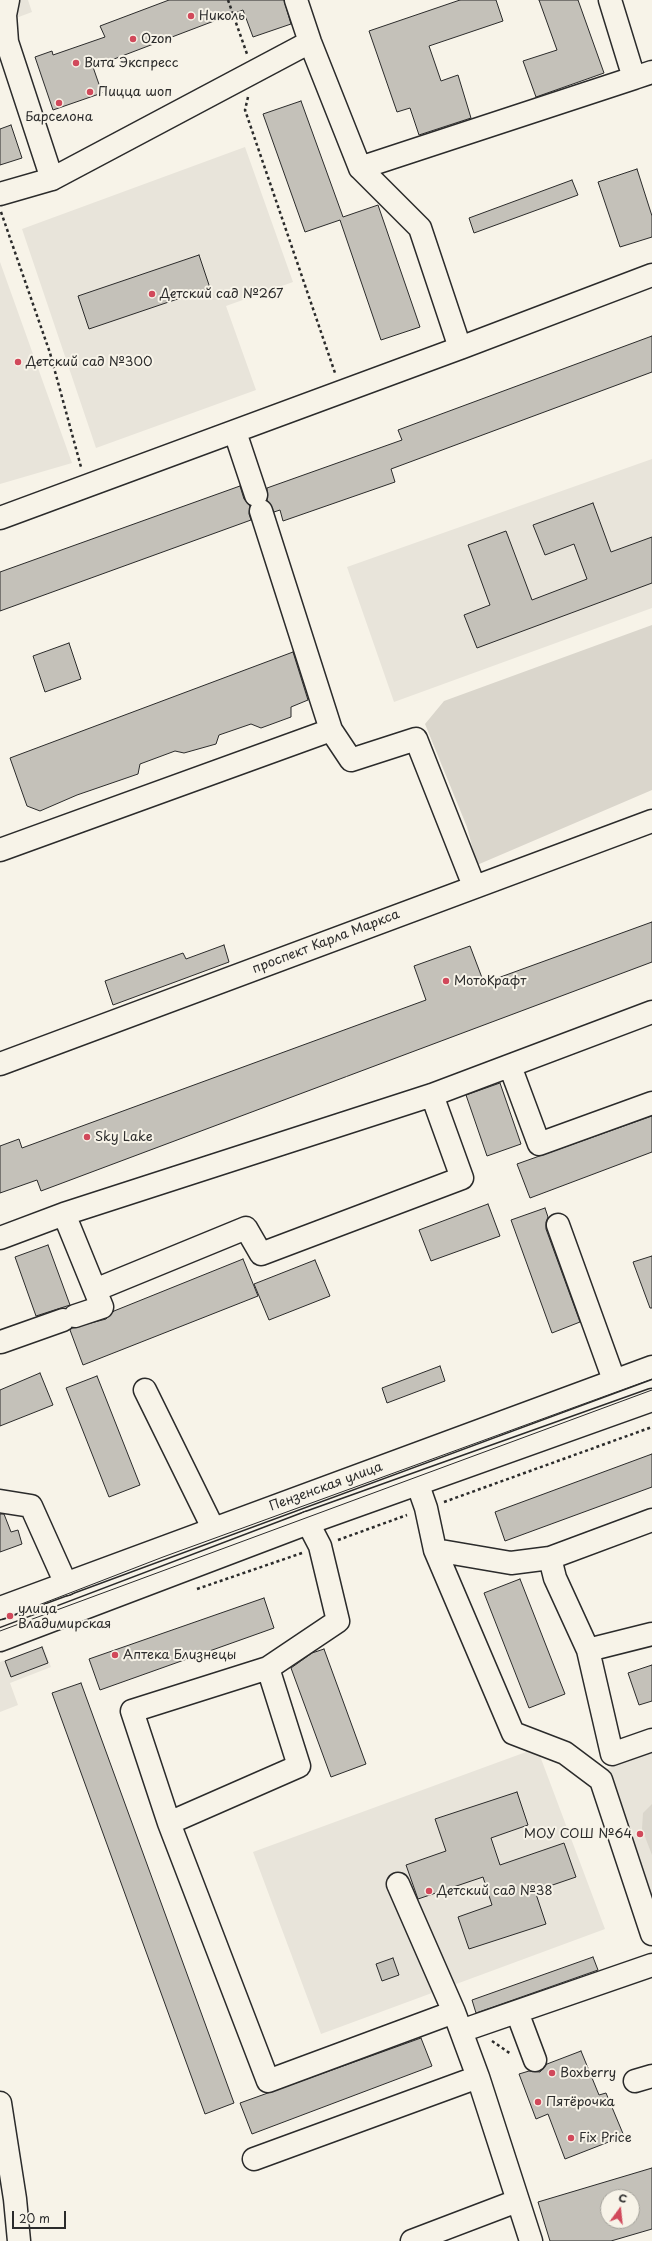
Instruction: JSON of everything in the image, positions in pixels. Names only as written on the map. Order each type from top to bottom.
[{"type":"main road","points":[[8,0],[5,15],[7,42],[52,179]]},
{"type":"main road","points":[[296,0],[310,42],[360,168],[420,228],[460,348]]},
{"type":"main road","points":[[360,168],[643,75],[610,0]]},
{"type":"main road","points":[[0,194],[52,179],[310,42]]},
{"type":"main road","points":[[0,518],[235,432],[652,275]]},
{"type":"main road","points":[[235,432],[332,730],[351,760],[416,739],[474,886]]},
{"type":"main road","points":[[0,850],[332,730]]},
{"type":"main road","name":"проспект Карла Маркса","points":[[0,1064],[474,886],[652,821]]},
{"type":"main road","points":[[0,1238],[64,1214],[432,1095],[652,1012]]},
{"type":"main road","points":[[510,1066],[539,1144],[652,1103]]},
{"type":"main road","points":[[95,1290],[246,1228],[260,1254],[462,1178],[432,1095]]},
{"type":"main road","points":[[0,1345],[102,1306],[64,1214]]},
{"type":"main road","points":[[558,1225],[614,1380]]},
{"type":"main road","name":"Пензенская улица","points":[[0,1608],[652,1366]]},
{"type":"main road","points":[[145,1390],[213,1528]]},
{"type":"main road","points":[[0,1640],[308,1523],[418,1485],[652,1400]]},
{"type":"main road","points":[[418,1485],[426,1508],[436,1550],[513,1733],[565,1753],[601,1780],[652,1934]]},
{"type":"main road","points":[[0,1501],[32,1506],[66,1584]]},
{"type":"main road","points":[[436,1550],[511,1563],[550,1558],[652,1520]]},
{"type":"main road","points":[[308,1523],[320,1546],[338,1621],[268,1668],[132,1711],[169,1823],[268,2081],[462,2024],[517,2012],[652,1965]]},
{"type":"main road","points":[[550,1558],[555,1578],[588,1650],[612,1754],[652,1740]]},
{"type":"main road","points":[[588,1650],[652,1634]]},
{"type":"main road","points":[[169,1823],[299,1766],[268,1668]]},
{"type":"main road","points":[[398,1884],[462,2024],[517,2201],[531,2241]]},
{"type":"main road","points":[[517,2012],[526,2060]]},
{"type":"main road","points":[[254,2159],[478,2077]]},
{"type":"main road","points":[[0,2103],[15,2199],[19,2241]]},
{"type":"main road","points":[[412,2241],[517,2201]]},
{"type":"path","points":[[228,0],[254,73],[245,110],[342,392]]},
{"type":"path","points":[[0,209],[50,353],[86,487]]},
{"type":"path","points":[[462,2024],[526,2060]]},
{"type":"shaded area","points":[[0,0],[28,0],[32,12],[0,24]]},
{"type":"shaded area","name":"Детский сад №267","points":[[245,147],[293,282],[226,306],[256,390],[96,448],[22,229]]},
{"type":"shaded area","name":"Детский сад №300","points":[[0,262],[72,463],[0,484]]},
{"type":"shaded area","points":[[652,459],[652,608],[394,702],[347,567]]},
{"type":"shaded area","points":[[652,625],[652,790],[477,865],[467,827],[425,724],[444,701]]},
{"type":"shaded area","points":[[43,1646],[51,1667],[10,1683],[18,1705],[0,1712],[0,1662]]},
{"type":"shaded area","name":"Детский сад №38","points":[[537,1748],[605,1929],[321,2034],[253,1852]]},
{"type":"shaded area","name":"МОУ СОШ №64","points":[[652,1752],[652,1898],[604,1770]]},
{"type":"shaded area","points":[[652,1804],[652,1855],[642,1829],[643,1813]]},
{"type":"building","points":[[169,0],[284,0],[291,24],[253,37],[243,10],[93,67],[102,93],[53,110],[35,57],[52,51],[53,55],[105,37],[100,26]]},
{"type":"building","points":[[460,0],[496,0],[503,21],[429,46],[441,81],[458,75],[471,118],[419,135],[410,108],[397,112],[369,31]]},
{"type":"building","points":[[539,0],[578,0],[604,73],[536,97],[523,61],[557,50]]},
{"type":"building","points":[[301,101],[343,217],[378,205],[420,327],[381,340],[340,220],[305,232],[263,114]]},
{"type":"building","points":[[11,125],[22,158],[0,165],[0,129]]},
{"type":"building","points":[[637,169],[652,216],[652,237],[620,247],[598,182]]},
{"type":"building","points":[[572,180],[578,195],[474,233],[469,218]]},
{"type":"building","points":[[199,255],[210,288],[89,329],[78,296]]},
{"type":"building","points":[[652,336],[652,372],[391,469],[395,482],[283,521],[280,510],[274,512],[267,500],[267,488],[402,440],[398,430]]},
{"type":"building","points":[[240,486],[244,499],[250,506],[249,514],[251,520],[0,611],[0,572]]},
{"type":"building","points":[[593,503],[611,552],[652,537],[652,583],[477,648],[464,615],[490,605],[468,545],[506,531],[532,600],[587,579],[574,544],[545,555],[533,525]]},
{"type":"building","points":[[69,643],[81,679],[45,692],[33,656]]},
{"type":"building","points":[[293,652],[308,700],[291,707],[291,717],[261,728],[251,724],[219,735],[216,744],[184,753],[175,751],[140,764],[138,774],[77,795],[40,811],[27,806],[10,758]]},
{"type":"building","points":[[652,922],[652,962],[41,1191],[37,1180],[0,1193],[0,1146],[19,1139],[22,1148],[426,1000],[414,966],[470,946],[484,983]]},
{"type":"building","points":[[224,945],[229,962],[113,1005],[105,981],[183,953],[186,959]]},
{"type":"building","points":[[500,1083],[521,1144],[487,1156],[466,1095]]},
{"type":"building","points":[[652,1116],[652,1152],[530,1198],[517,1164]]},
{"type":"building","points":[[488,1204],[500,1236],[431,1261],[419,1230]]},
{"type":"building","points":[[545,1208],[548,1217],[546,1229],[580,1322],[552,1333],[511,1220]]},
{"type":"building","points":[[48,1245],[70,1305],[36,1316],[15,1257]]},
{"type":"building","points":[[652,1256],[652,1308],[650,1308],[633,1262]]},
{"type":"building","points":[[243,1259],[258,1296],[83,1365],[70,1330],[72,1328],[106,1319],[114,1311]]},
{"type":"building","points":[[315,1260],[330,1296],[269,1320],[254,1284]]},
{"type":"building","points":[[440,1366],[445,1381],[387,1403],[382,1388]]},
{"type":"building","points":[[40,1373],[53,1405],[0,1426],[0,1390]]},
{"type":"building","points":[[97,1376],[140,1485],[109,1497],[66,1388]]},
{"type":"building","points":[[652,1454],[652,1487],[505,1541],[495,1512]]},
{"type":"building","points":[[0,1514],[4,1514],[11,1532],[18,1530],[22,1544],[0,1552]]},
{"type":"building","points":[[520,1579],[565,1694],[529,1708],[484,1593]]},
{"type":"building","points":[[264,1598],[274,1628],[100,1690],[89,1659]]},
{"type":"building","points":[[42,1647],[48,1663],[11,1677],[5,1661]]},
{"type":"building","points":[[324,1649],[366,1764],[331,1777],[291,1668],[312,1653]]},
{"type":"building","points":[[652,1665],[652,1701],[639,1705],[628,1673]]},
{"type":"building","points":[[81,1683],[234,2103],[205,2114],[52,1693]]},
{"type":"building","points":[[517,1792],[528,1825],[491,1838],[500,1865],[564,1843],[576,1877],[535,1891],[546,1924],[469,1949],[458,1917],[492,1905],[483,1877],[418,1899],[406,1865],[446,1851],[435,1819]]},
{"type":"building","points":[[593,1957],[598,1970],[476,2013],[472,2000]]},
{"type":"building","points":[[393,1958],[399,1975],[382,1981],[376,1964]]},
{"type":"building","points":[[421,2038],[432,2066],[252,2134],[240,2103]]},
{"type":"building","points":[[581,2051],[599,2095],[606,2093],[624,2136],[565,2159],[548,2114],[536,2119],[519,2074],[529,2071],[540,2072],[547,2064]]},
{"type":"building","points":[[652,2168],[652,2229],[611,2241],[550,2241],[538,2202]]},
{"type":"tram line","points":[[0,1620],[163,1557],[652,1379]]},
{"type":"tram line","points":[[0,1631],[652,1390]]},
{"type":"place","name":"Николь","points":[[191,16]]},
{"type":"place","name":"Ozon","points":[[133,39]]},
{"type":"place","name":"Вита Экспресс","points":[[76,63]]},
{"type":"place","name":"Пицца шоп","points":[[90,92]]},
{"type":"place","name":"Барселона","points":[[59,103]]},
{"type":"place","name":"Детский сад №267","points":[[152,294]]},
{"type":"place","name":"Детский сад №300","points":[[18,362]]},
{"type":"place","name":"МотоКрафт","points":[[446,981]]},
{"type":"place","name":"Sky Lake","points":[[87,1137]]},
{"type":"place","name":"улица Владимирская","points":[[10,1616]]},
{"type":"place","name":"Аптека Близнецы","points":[[115,1655]]},
{"type":"place","name":"МОУ СОШ №64","points":[[640,1834]]},
{"type":"place","name":"Детский сад №38","points":[[429,1891]]},
{"type":"place","name":"Boxberry","points":[[552,2073]]},
{"type":"place","name":"Пятёрочка","points":[[538,2102]]},
{"type":"place","name":"Fix Price","points":[[571,2138]]}]
